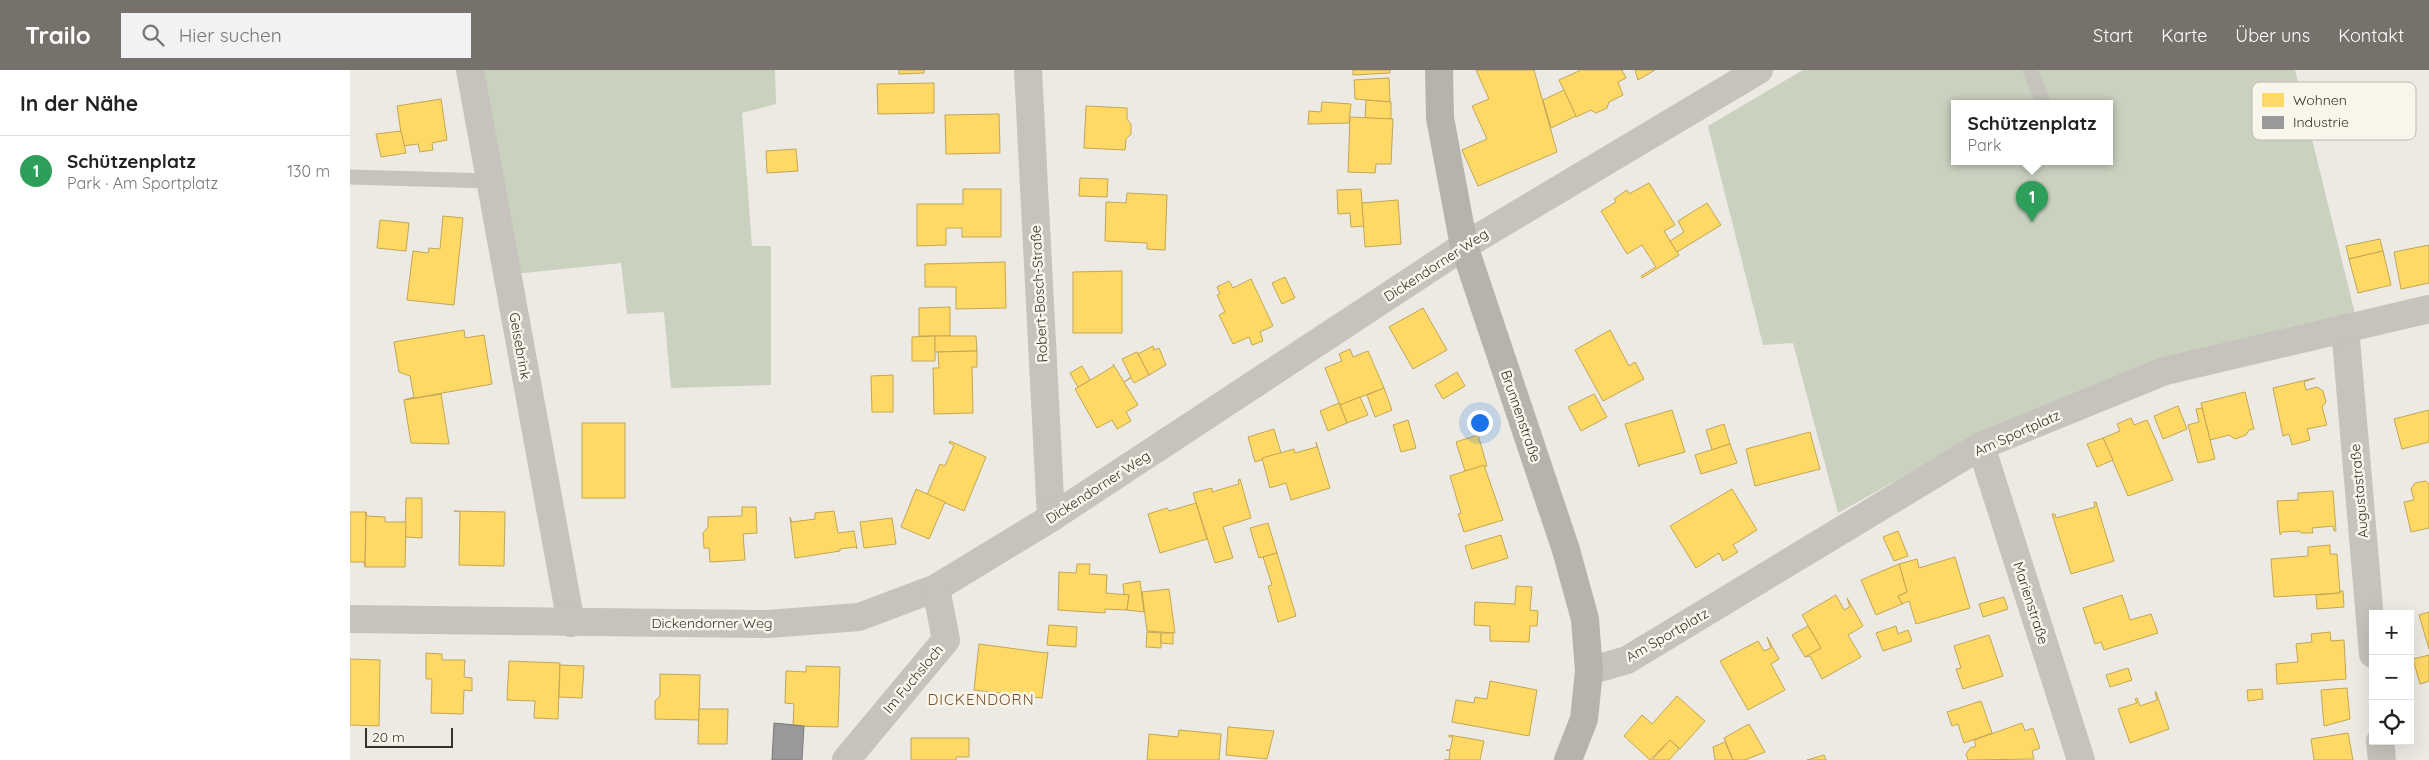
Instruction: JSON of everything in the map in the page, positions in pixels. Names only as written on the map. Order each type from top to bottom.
[{"type":"street","name":"Geisebrink","points":[[470,70],[571,623]]},
{"type":"street","name":"Robert-Bosch-Straße","points":[[1028,70],[1051,518]]},
{"type":"street","name":"Brunnenstraße","points":[[1439,70],[1440,118],[1464,246],[1566,550],[1585,620],[1589,671],[1584,719],[1568,760]]},
{"type":"street","name":"Dickendorner Weg","points":[[350,619],[768,624],[859,617],[936,588],[1051,518],[1464,246],[1759,70]]},
{"type":"street","name":"Am Sportplatz","points":[[1589,671],[1627,660],[1981,446],[2165,371],[2429,309]]},
{"type":"street","name":"Augustastraße","points":[[2345,328],[2369,610]]},
{"type":"street","name":"Marienstraße","points":[[1981,446],[2081,760]]},
{"type":"street","name":"Im Fuchsloch","points":[[846,760],[946,640],[936,588]]},
{"type":"street","points":[[2380,745],[2382,760]]},
{"type":"lane","points":[[2030,70],[2042,100]]},
{"type":"lane","points":[[350,177],[490,181]]},
{"type":"green space","points":[[480,70],[775,70],[776,104],[742,113],[752,246],[771,246],[771,385],[671,388],[664,312],[627,314],[621,263],[515,274]]},
{"type":"green space","points":[[1803,70],[2295,70],[2298,82],[2252,82],[2252,140],[2312,140],[2356,318],[1976,436],[1838,513],[1793,343],[1763,345],[1708,126]]},
{"type":"building: Wohnen","points":[[899,70],[924,70],[924,73],[899,74]]},
{"type":"building: Wohnen","points":[[1353,70],[1390,70],[1390,73],[1353,75]]},
{"type":"building: Wohnen","points":[[1476,70],[1534,70],[1557,152],[1478,186],[1462,150],[1487,139],[1472,106],[1489,99]]},
{"type":"building: Wohnen","points":[[1581,70],[1622,70],[1626,78],[1618,82],[1623,95],[1609,102],[1607,108],[1596,113],[1591,110],[1576,117],[1559,80]]},
{"type":"building: Wohnen","points":[[1635,70],[1655,70],[1638,80]]},
{"type":"building: Wohnen","points":[[1389,78],[1390,102],[1355,99],[1354,80]]},
{"type":"building: Wohnen","points":[[934,83],[934,113],[878,114],[877,84]]},
{"type":"building: Wohnen","points":[[1564,90],[1576,116],[1551,128],[1543,100]]},
{"type":"building: Wohnen","points":[[441,99],[447,140],[432,143],[433,150],[420,152],[418,144],[403,146],[397,106]]},
{"type":"building: Wohnen","points":[[1366,100],[1391,102],[1391,119],[1365,118]]},
{"type":"building: Wohnen","points":[[1322,102],[1351,104],[1349,123],[1308,124],[1309,111],[1321,112]]},
{"type":"building: Wohnen","points":[[1086,106],[1127,108],[1127,119],[1131,124],[1131,134],[1126,139],[1125,150],[1084,148]]},
{"type":"building: Wohnen","points":[[999,114],[1000,153],[946,154],[945,115]]},
{"type":"building: Wohnen","points":[[1350,117],[1393,119],[1391,164],[1376,164],[1375,173],[1348,172]]},
{"type":"building: Wohnen","points":[[401,131],[406,153],[381,157],[376,134]]},
{"type":"building: Wohnen","points":[[796,149],[798,171],[767,173],[766,151]]},
{"type":"building: Wohnen","points":[[1080,178],[1108,179],[1107,197],[1079,196]]},
{"type":"building: Wohnen","points":[[1649,183],[1675,225],[1664,231],[1679,255],[1642,278],[1641,276],[1656,267],[1642,245],[1627,254],[1601,211],[1616,202],[1614,199],[1627,190],[1629,194]]},
{"type":"building: Wohnen","points":[[963,189],[1001,189],[1001,237],[962,237],[962,228],[946,228],[946,245],[917,246],[917,204],[963,204]]},
{"type":"building: Wohnen","points":[[1361,189],[1364,226],[1351,227],[1350,213],[1338,214],[1337,190]]},
{"type":"building: Wohnen","points":[[1127,193],[1167,195],[1165,250],[1147,249],[1147,243],[1105,241],[1106,202],[1126,203]]},
{"type":"building: Wohnen","points":[[1398,200],[1401,244],[1365,247],[1362,203]]},
{"type":"building: Wohnen","points":[[1707,203],[1721,225],[1677,252],[1670,241],[1684,232],[1678,221]]},
{"type":"building: Wohnen","points":[[443,216],[463,218],[454,305],[407,300],[413,251],[428,253],[429,248],[440,249]]},
{"type":"building: Wohnen","points":[[380,220],[409,223],[406,251],[377,248]]},
{"type":"building: Wohnen","points":[[2380,239],[2383,251],[2349,259],[2346,246]]},
{"type":"building: Wohnen","points":[[2429,245],[2429,283],[2401,289],[2394,252]]},
{"type":"building: Wohnen","points":[[2383,251],[2391,285],[2358,293],[2349,259]]},
{"type":"building: Wohnen","points":[[1005,262],[1006,308],[956,309],[956,287],[925,287],[925,264]]},
{"type":"building: Wohnen","points":[[1122,271],[1122,333],[1073,333],[1073,272]]},
{"type":"building: Wohnen","points":[[1285,277],[1295,298],[1282,304],[1272,283]]},
{"type":"building: Wohnen","points":[[1251,279],[1273,326],[1260,332],[1263,341],[1252,345],[1249,337],[1233,344],[1219,315],[1225,312],[1217,295],[1220,294],[1217,287],[1229,281],[1233,288]]},
{"type":"building: Wohnen","points":[[950,307],[950,336],[919,336],[919,308]]},
{"type":"building: Wohnen","points":[[1423,308],[1447,350],[1413,369],[1389,327]]},
{"type":"building: Wohnen","points":[[464,330],[465,338],[484,335],[492,384],[404,400],[414,397],[410,376],[399,372],[394,342]]},
{"type":"building: Wohnen","points":[[1610,330],[1629,366],[1635,362],[1644,379],[1603,401],[1575,350]]},
{"type":"building: Wohnen","points":[[935,336],[935,361],[912,361],[912,337]]},
{"type":"building: Wohnen","points":[[935,336],[976,336],[977,351],[935,352]]},
{"type":"building: Wohnen","points":[[1153,346],[1154,350],[1159,348],[1166,365],[1149,375],[1138,354]]},
{"type":"building: Wohnen","points":[[1350,349],[1353,357],[1368,351],[1384,388],[1340,405],[1325,368],[1342,361],[1339,354]]},
{"type":"building: Wohnen","points":[[977,351],[977,367],[972,367],[973,413],[934,414],[933,368],[939,368],[938,352]]},
{"type":"building: Wohnen","points":[[1137,352],[1149,375],[1134,383],[1131,378],[1124,382],[1131,377],[1122,359]]},
{"type":"building: Wohnen","points":[[1113,364],[1138,405],[1126,412],[1131,421],[1117,429],[1112,420],[1097,428],[1075,389],[1114,366]]},
{"type":"building: Wohnen","points":[[1082,366],[1090,380],[1078,387],[1070,373]]},
{"type":"building: Wohnen","points":[[1457,372],[1465,386],[1443,399],[1435,385]]},
{"type":"building: Wohnen","points":[[893,375],[893,412],[872,412],[871,376]]},
{"type":"building: Wohnen","points":[[2315,378],[2304,382],[2306,390],[2317,387],[2323,391],[2326,402],[2322,407],[2327,425],[2307,429],[2310,440],[2292,445],[2289,434],[2283,436],[2273,388]]},
{"type":"building: Wohnen","points":[[1384,388],[1392,410],[1375,417],[1367,395]]},
{"type":"building: Wohnen","points":[[2245,392],[2254,429],[2249,430],[2246,435],[2235,439],[2229,435],[2210,440],[2201,403]]},
{"type":"building: Wohnen","points":[[441,394],[449,444],[411,443],[404,400]]},
{"type":"building: Wohnen","points":[[1594,394],[1607,417],[1581,431],[1568,407]]},
{"type":"building: Wohnen","points":[[1360,397],[1368,415],[1347,423],[1340,405]]},
{"type":"building: Wohnen","points":[[1339,403],[1347,423],[1328,431],[1320,411]]},
{"type":"building: Wohnen","points":[[2178,406],[2187,429],[2163,439],[2154,416]]},
{"type":"building: Wohnen","points":[[2202,408],[2215,459],[2198,463],[2188,425],[2199,422],[2196,409]]},
{"type":"building: Wohnen","points":[[1672,410],[1685,452],[1639,465],[1639,467],[1625,424]]},
{"type":"building: Wohnen","points":[[2429,410],[2429,442],[2402,449],[2394,419]]},
{"type":"building: Wohnen","points":[[2131,418],[2134,425],[2147,420],[2173,480],[2128,496],[2103,438],[2120,431],[2117,424]]},
{"type":"building: Wohnen","points":[[1408,420],[1416,448],[1401,452],[1393,425]]},
{"type":"building: Wohnen","points":[[582,423],[625,423],[625,498],[582,498]]},
{"type":"building: Wohnen","points":[[1724,424],[1730,444],[1712,450],[1706,430]]},
{"type":"building: Wohnen","points":[[1274,429],[1281,453],[1255,462],[1248,437]]},
{"type":"building: Wohnen","points":[[1810,432],[1820,469],[1755,486],[1746,449]]},
{"type":"building: Wohnen","points":[[1478,435],[1487,466],[1465,471],[1456,442]]},
{"type":"building: Wohnen","points":[[2103,438],[2113,460],[2097,467],[2087,444]]},
{"type":"building: Wohnen","points":[[950,441],[986,457],[964,511],[927,495],[940,464],[945,466],[954,445],[949,443]]},
{"type":"building: Wohnen","points":[[1316,442],[1330,488],[1291,500],[1286,483],[1270,488],[1262,458],[1294,449],[1295,453],[1317,447]]},
{"type":"building: Wohnen","points":[[1730,444],[1737,463],[1701,474],[1695,455]]},
{"type":"building: Wohnen","points":[[1484,465],[1503,520],[1464,532],[1458,514],[1461,513],[1450,476]]},
{"type":"building: Wohnen","points":[[1240,479],[1251,518],[1223,527],[1233,558],[1215,563],[1193,493],[1212,488],[1212,492],[1239,484],[1238,480]]},
{"type":"building: Wohnen","points":[[2426,481],[2429,484],[2429,528],[2411,532],[2404,502],[2414,500],[2411,489],[2415,483]]},
{"type":"building: Wohnen","points":[[916,489],[945,502],[929,539],[901,527]]},
{"type":"building: Wohnen","points":[[1732,489],[1757,530],[1733,545],[1738,552],[1723,561],[1719,553],[1696,568],[1670,526]]},
{"type":"building: Wohnen","points":[[2333,491],[2336,531],[2334,531],[2333,526],[2312,528],[2313,533],[2301,533],[2300,531],[2282,532],[2280,535],[2277,501],[2298,500],[2298,493]]},
{"type":"building: Wohnen","points":[[406,498],[422,498],[422,538],[405,537]]},
{"type":"building: Wohnen","points":[[2094,502],[2096,502],[2114,561],[2071,574],[2052,514],[2055,514],[2056,518],[2095,507]]},
{"type":"building: Wohnen","points":[[1196,503],[1207,539],[1160,553],[1148,514],[1167,508],[1169,511]]},
{"type":"building: Wohnen","points":[[742,507],[756,507],[757,533],[743,534],[745,560],[710,562],[709,548],[704,548],[703,533],[708,527],[708,517],[742,516]]},
{"type":"building: Wohnen","points":[[454,511],[505,512],[504,566],[459,565],[460,512]]},
{"type":"building: Wohnen","points":[[834,511],[838,533],[854,531],[857,549],[855,547],[840,549],[840,551],[795,558],[790,517],[792,522],[815,519],[815,513]]},
{"type":"building: Wohnen","points":[[350,512],[366,512],[365,567],[364,562],[350,562]]},
{"type":"building: Wohnen","points":[[366,512],[367,516],[385,517],[385,522],[406,522],[405,567],[365,567]]},
{"type":"building: Wohnen","points":[[892,518],[896,544],[864,548],[860,522]]},
{"type":"building: Wohnen","points":[[1268,523],[1277,553],[1259,558],[1250,528]]},
{"type":"building: Wohnen","points":[[1898,531],[1908,556],[1894,561],[1883,537]]},
{"type":"building: Wohnen","points":[[1501,535],[1508,558],[1472,569],[1465,546]]},
{"type":"building: Wohnen","points":[[2330,545],[2330,554],[2337,554],[2340,593],[2274,597],[2271,559],[2308,556],[2308,547]]},
{"type":"building: Wohnen","points":[[1277,553],[1296,616],[1278,622],[1268,586],[1272,585],[1263,557]]},
{"type":"building: Wohnen","points":[[1955,557],[1970,608],[1916,624],[1909,601],[1902,604],[1898,596],[1907,592],[1899,564],[1917,559],[1919,568]]},
{"type":"building: Wohnen","points":[[1077,564],[1090,564],[1089,574],[1107,575],[1106,593],[1129,595],[1127,610],[1105,609],[1105,613],[1058,610],[1059,572],[1076,573]]},
{"type":"building: Wohnen","points":[[1899,564],[1907,592],[1898,596],[1902,604],[1876,615],[1861,580]]},
{"type":"building: Wohnen","points":[[1140,581],[1144,612],[1127,610],[1129,595],[1124,594],[1123,584]]},
{"type":"building: Wohnen","points":[[1516,586],[1532,587],[1530,610],[1538,611],[1537,626],[1530,626],[1529,642],[1490,641],[1490,626],[1474,625],[1475,602],[1515,604]]},
{"type":"building: Wohnen","points":[[1169,589],[1175,633],[1147,631],[1142,592]]},
{"type":"building: Wohnen","points":[[2340,591],[2343,591],[2344,607],[2317,609],[2316,595],[2340,593]]},
{"type":"building: Wohnen","points":[[1836,595],[1844,610],[1850,607],[1847,598],[1863,626],[1848,635],[1861,657],[1822,679],[1810,656],[1805,657],[1821,648],[1802,615]]},
{"type":"building: Wohnen","points":[[2122,595],[2130,620],[2151,614],[2158,633],[2104,650],[2101,642],[2095,644],[2083,608]]},
{"type":"building: Wohnen","points":[[2004,597],[2008,609],[1983,617],[1979,604]]},
{"type":"building: Wohnen","points":[[2429,612],[2429,649],[2419,615]]},
{"type":"building: Wohnen","points":[[1049,625],[1077,627],[1076,647],[1047,645]]},
{"type":"building: Wohnen","points":[[1808,626],[1821,648],[1805,657],[1792,635]]},
{"type":"building: Wohnen","points":[[1896,626],[1898,634],[1908,630],[1912,641],[1883,651],[1876,633]]},
{"type":"building: Wohnen","points":[[1147,632],[1161,633],[1161,648],[1146,647]]},
{"type":"building: Wohnen","points":[[2330,632],[2331,641],[2344,640],[2346,679],[2277,684],[2276,664],[2298,662],[2296,644],[2312,642],[2311,634]]},
{"type":"building: Wohnen","points":[[1161,633],[1173,633],[1173,644],[1161,643]]},
{"type":"building: Wohnen","points":[[1989,635],[2003,676],[1963,689],[1956,669],[1961,668],[1954,646]]},
{"type":"building: Wohnen","points":[[1767,637],[1779,659],[1771,664],[1785,690],[1748,710],[1720,661],[1758,641],[1764,651],[1771,648]]},
{"type":"building: Wohnen","points":[[979,644],[1048,652],[1042,698],[974,690]]},
{"type":"building: Wohnen","points":[[426,653],[442,654],[442,660],[465,660],[464,677],[472,678],[472,691],[464,690],[463,714],[431,713],[432,679],[426,679]]},
{"type":"building: Wohnen","points":[[2429,655],[2429,681],[2420,684],[2414,659]]},
{"type":"building: Wohnen","points":[[350,659],[380,660],[379,726],[350,725]]},
{"type":"building: Wohnen","points":[[509,661],[560,663],[558,719],[534,718],[535,701],[507,700]]},
{"type":"building: Wohnen","points":[[560,665],[584,666],[582,698],[559,697]]},
{"type":"building: Wohnen","points":[[806,666],[840,667],[838,727],[793,726],[794,704],[785,703],[786,671],[806,672]]},
{"type":"building: Wohnen","points":[[2128,668],[2132,680],[2110,687],[2106,675]]},
{"type":"building: Wohnen","points":[[660,674],[700,675],[699,720],[655,719],[655,701],[660,696]]},
{"type":"building: Wohnen","points":[[1490,681],[1537,690],[1529,736],[1452,722],[1456,700],[1474,703],[1475,697],[1487,699]]},
{"type":"building: Wohnen","points":[[2347,688],[2350,719],[2324,726],[2321,690]]},
{"type":"building: Wohnen","points":[[2262,689],[2263,699],[2248,701],[2247,690]]},
{"type":"building: Wohnen","points":[[2155,692],[2169,729],[2130,743],[2118,709],[2137,703],[2135,699],[2137,698],[2140,706],[2157,700]]},
{"type":"building: Wohnen","points":[[1677,696],[1705,721],[1680,749],[1670,740],[1650,760],[1624,736],[1642,715],[1652,724]]},
{"type":"building: Wohnen","points":[[1981,701],[1992,733],[1964,743],[1958,724],[1952,726],[1947,712]]},
{"type":"building: Wohnen","points":[[699,709],[728,709],[727,744],[698,744]]},
{"type":"building: Wohnen","points":[[2022,723],[2025,731],[2033,728],[2040,748],[2032,751],[2034,759],[1968,760],[1966,754],[1970,748],[1976,746],[1974,740]]},
{"type":"building: Wohnen","points":[[1749,724],[1765,752],[1745,760],[1733,760],[1724,738]]},
{"type":"building: Wohnen","points":[[1228,727],[1274,731],[1267,759],[1226,755]]},
{"type":"building: Wohnen","points":[[1179,730],[1221,734],[1219,760],[1147,760],[1149,734],[1178,737]]},
{"type":"building: Wohnen","points":[[2348,733],[2353,760],[2314,760],[2311,739]]},
{"type":"building: Wohnen","points":[[1449,735],[1484,741],[1480,760],[1449,760],[1450,751],[1446,750],[1450,750],[1453,737],[1449,737]]},
{"type":"building: Wohnen","points":[[911,738],[969,738],[969,757],[956,757],[956,760],[911,760]]},
{"type":"building: Wohnen","points":[[1670,740],[1679,749],[1669,760],[1652,760]]},
{"type":"building: Wohnen","points":[[1725,742],[1733,760],[1715,760],[1713,747]]},
{"type":"building: Wohnen","points":[[1824,755],[1826,760],[1807,760]]},
{"type":"building: Industrie","points":[[774,723],[804,726],[802,760],[772,760]]},
{"type":"place","name":"Schützenplatz","points":[[2032,222]]},
{"type":"district","name":"DICKENDORN","points":[[981,700]]}]
